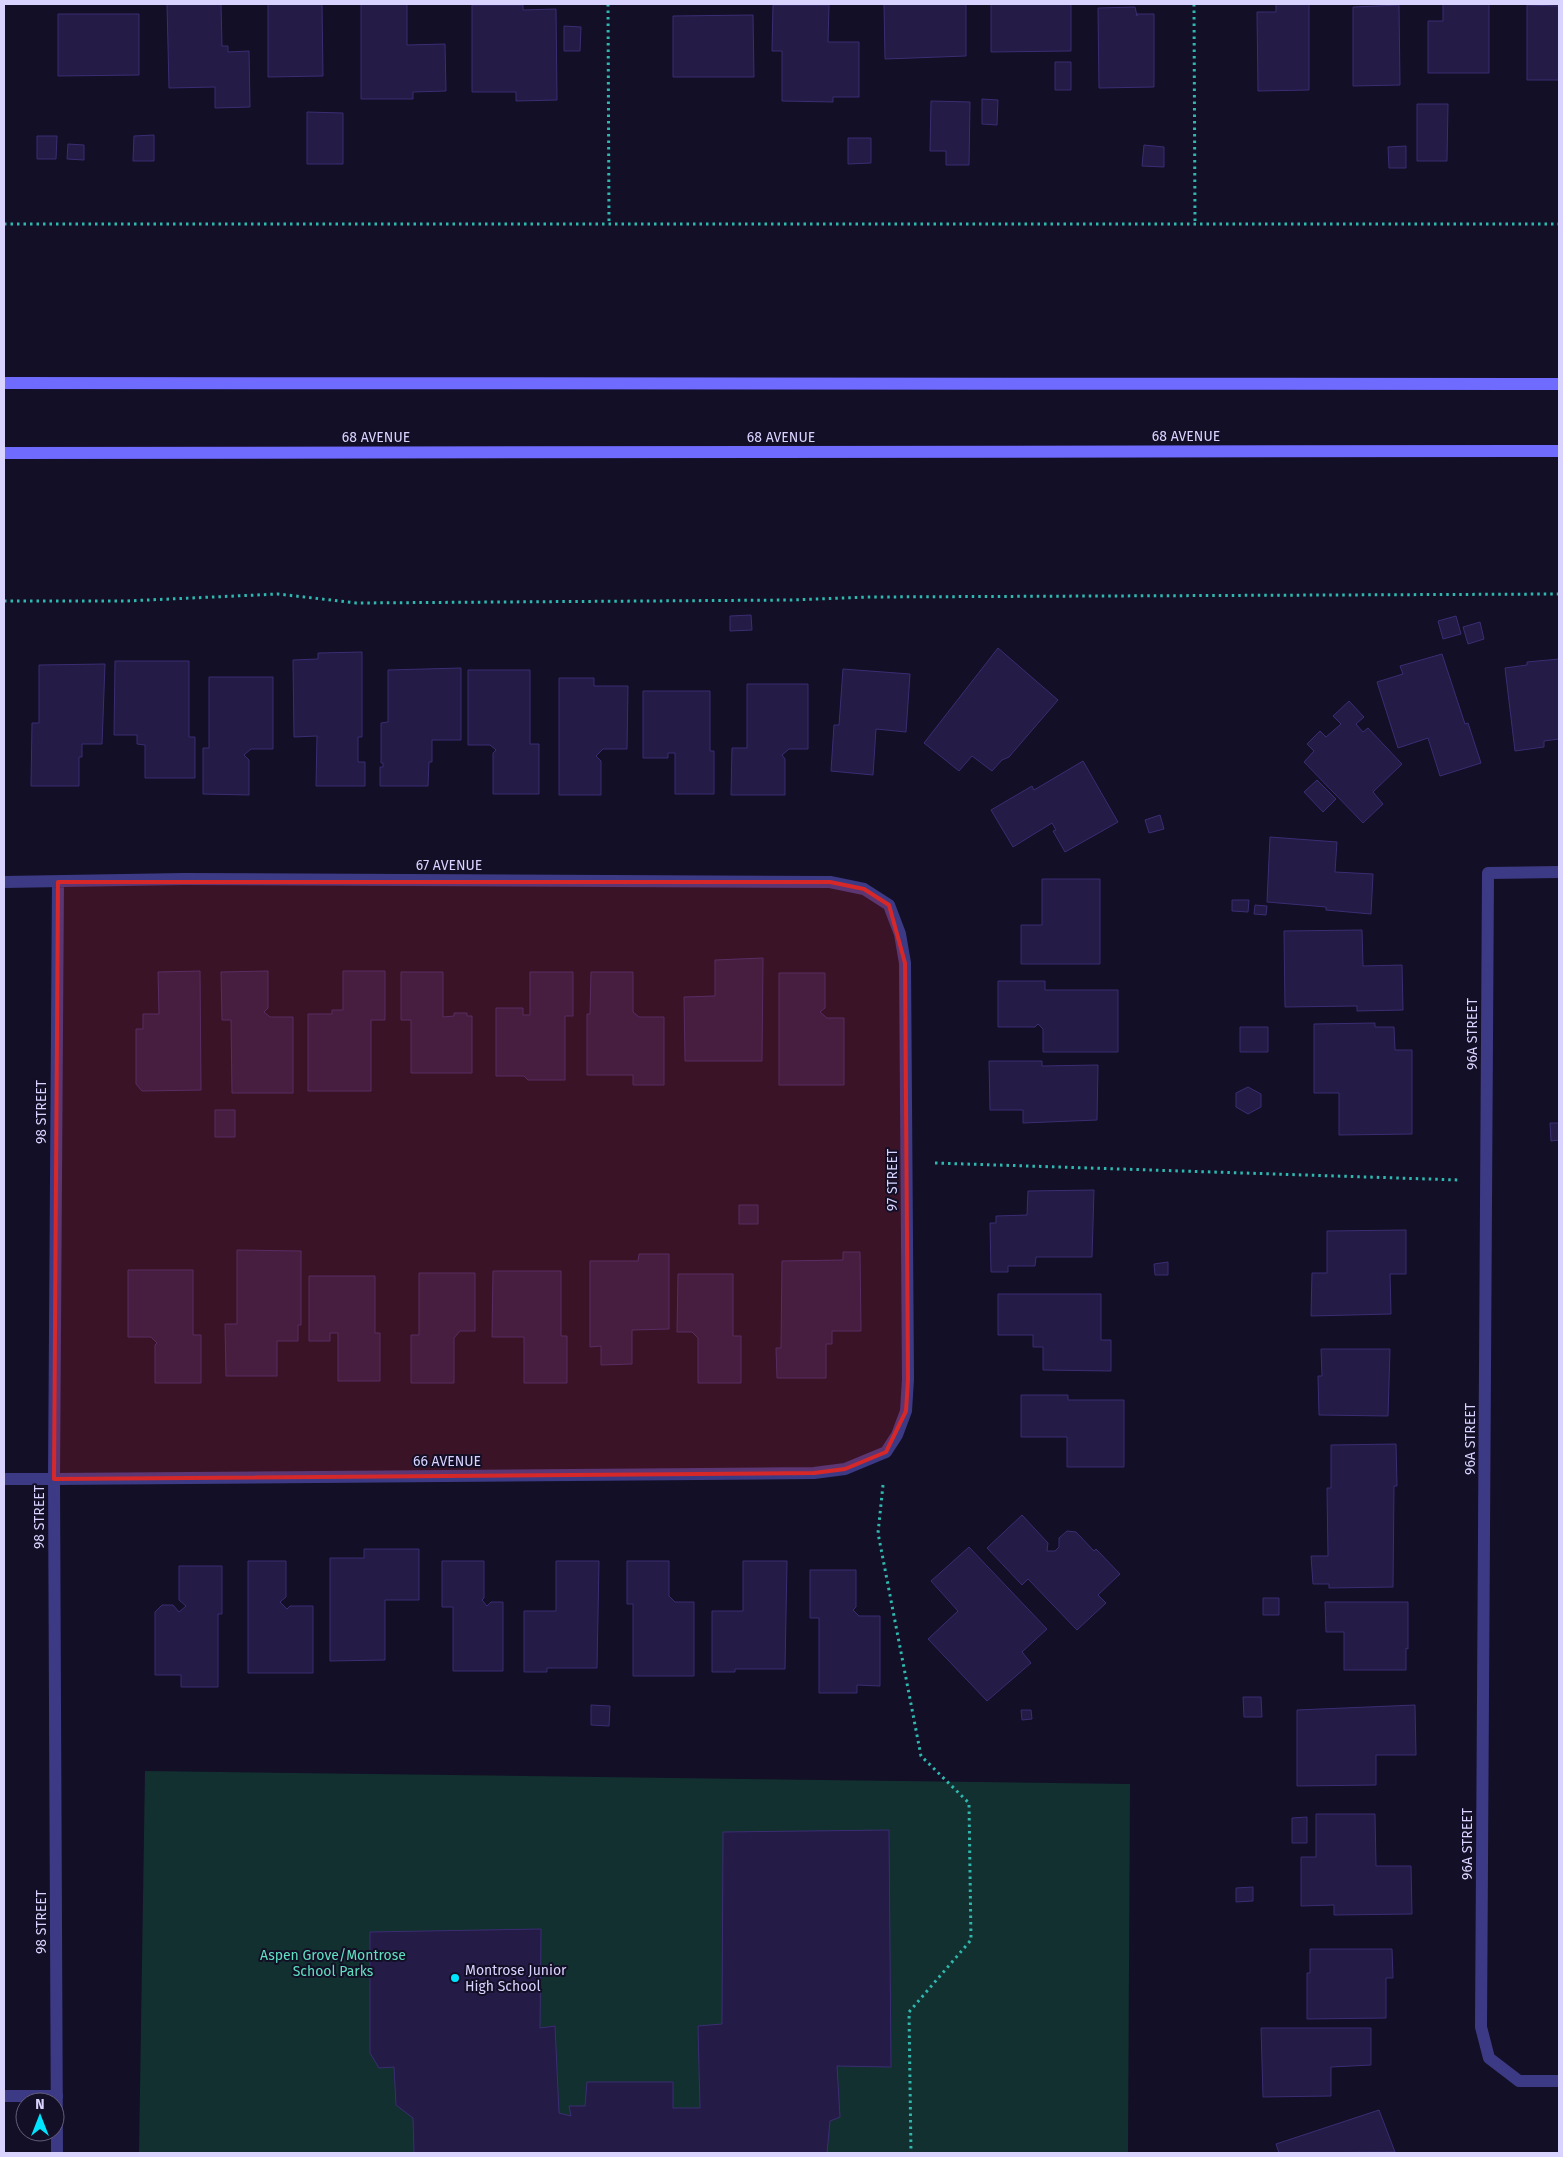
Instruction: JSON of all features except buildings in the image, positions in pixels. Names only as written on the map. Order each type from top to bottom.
[{"type":"main road","points":[[4,383],[1559,384]]},
{"type":"main road","name":"68 AVENUE","points":[[4,453],[1559,450]]},
{"type":"street","name":"96A STREET","points":[[1559,872],[1488,873],[1481,2027],[1489,2058],[1520,2081],[1559,2081]]},
{"type":"street","name":"67 AVENUE","points":[[4,882],[184,879],[830,882],[864,888],[889,905]]},
{"type":"street","name":"98 STREET","points":[[57,2092],[54,1479],[58,882]]},
{"type":"street","name":"97 STREET","points":[[886,1452],[897,1435],[906,1411],[908,1379],[905,963],[900,934],[889,905]]},
{"type":"street","name":"66 AVENUE","points":[[4,1479],[814,1473],[845,1469],[886,1452]]},
{"type":"path","points":[[608,4],[609,224]]},
{"type":"path","points":[[1194,4],[1195,224]]},
{"type":"path","points":[[4,224],[1559,224]]},
{"type":"path","points":[[4,601],[126,601],[278,594],[356,603],[791,600],[871,597],[1559,594]]},
{"type":"path","points":[[907,1162],[1487,1181]]},
{"type":"path","points":[[886,1452],[878,1533],[921,1756],[969,1803],[971,1940],[909,2012],[911,2153]]},
{"type":"highlighted area","points":[[58,882],[830,882],[864,889],[889,905],[905,963],[908,1379],[906,1411],[886,1452],[845,1469],[814,1473],[54,1479]]},
{"type":"green space","name":"Aspen Grove/Montrose School Parks","points":[[145,1771],[1130,1784],[1128,2153],[139,2153]]},
{"type":"place","name":"Montrose Junior High School","points":[[455,1978]]}]
